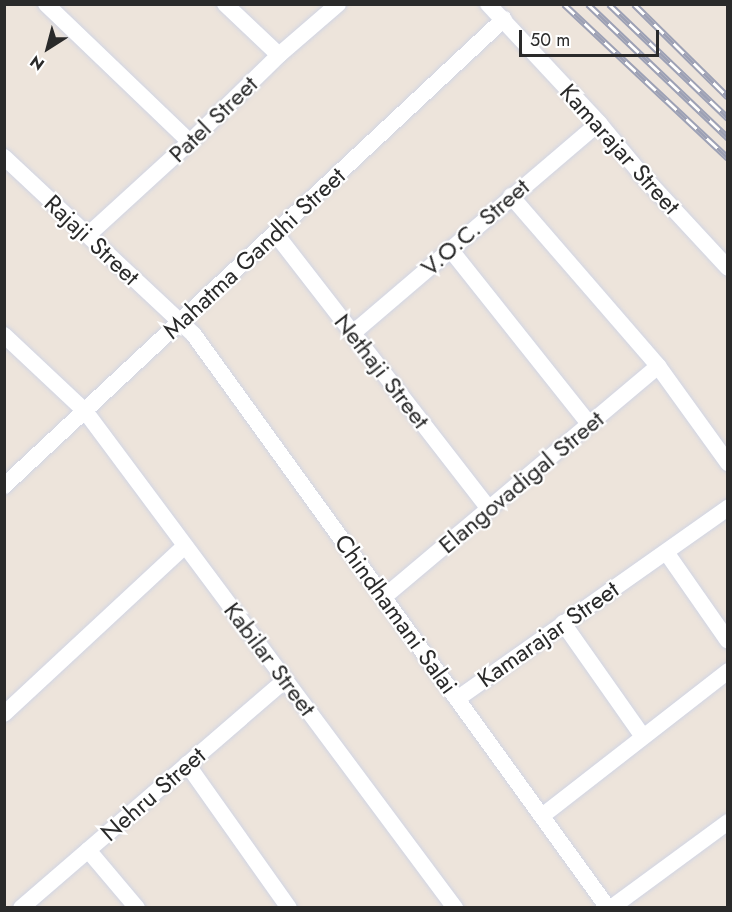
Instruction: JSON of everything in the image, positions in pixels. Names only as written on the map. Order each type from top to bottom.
[{"type":"street","points":[[46,4],[190,142]]},
{"type":"street","points":[[225,4],[279,55]]},
{"type":"street","name":"Patel Street","points":[[88,235],[190,142],[279,55],[338,4]]},
{"type":"street","name":"Kamarajar Street","points":[[488,4],[599,123],[641,174],[728,268]]},
{"type":"street","name":"Mahatma Gandhi Street","points":[[4,486],[504,19]]},
{"type":"street","name":"V.O.C. Street","points":[[353,333],[599,123]]},
{"type":"street","name":"Rajaji Street","points":[[4,157],[180,322]]},
{"type":"street","points":[[511,196],[658,366],[728,463]]},
{"type":"street","name":"Nethaji Street","points":[[275,233],[489,509]]},
{"type":"street","points":[[450,249],[589,424]]},
{"type":"street","name":"Chindhamani Salai","points":[[180,322],[194,335],[610,908]]},
{"type":"street","name":"Kabilar Street","points":[[4,335],[85,411],[455,908]]},
{"type":"street","name":"Elangovadigal Street","points":[[384,597],[658,366]]},
{"type":"street","name":"Kamarajar Street","points":[[458,699],[728,508]]},
{"type":"street","points":[[4,714],[185,546]]},
{"type":"street","points":[[666,552],[728,641]]},
{"type":"street","points":[[563,623],[643,737]]},
{"type":"street","points":[[542,816],[728,671]]},
{"type":"street","name":"Nehru Street","points":[[21,908],[285,680]]},
{"type":"street","points":[[187,764],[290,908]]},
{"type":"street","points":[[610,908],[728,822]]},
{"type":"street","points":[[88,850],[137,908]]},
{"type":"railway","points":[[564,4],[728,158]]},
{"type":"railway","points":[[588,4],[728,138]]},
{"type":"railway","points":[[609,4],[728,118]]},
{"type":"railway","points":[[634,4],[728,97]]}]
